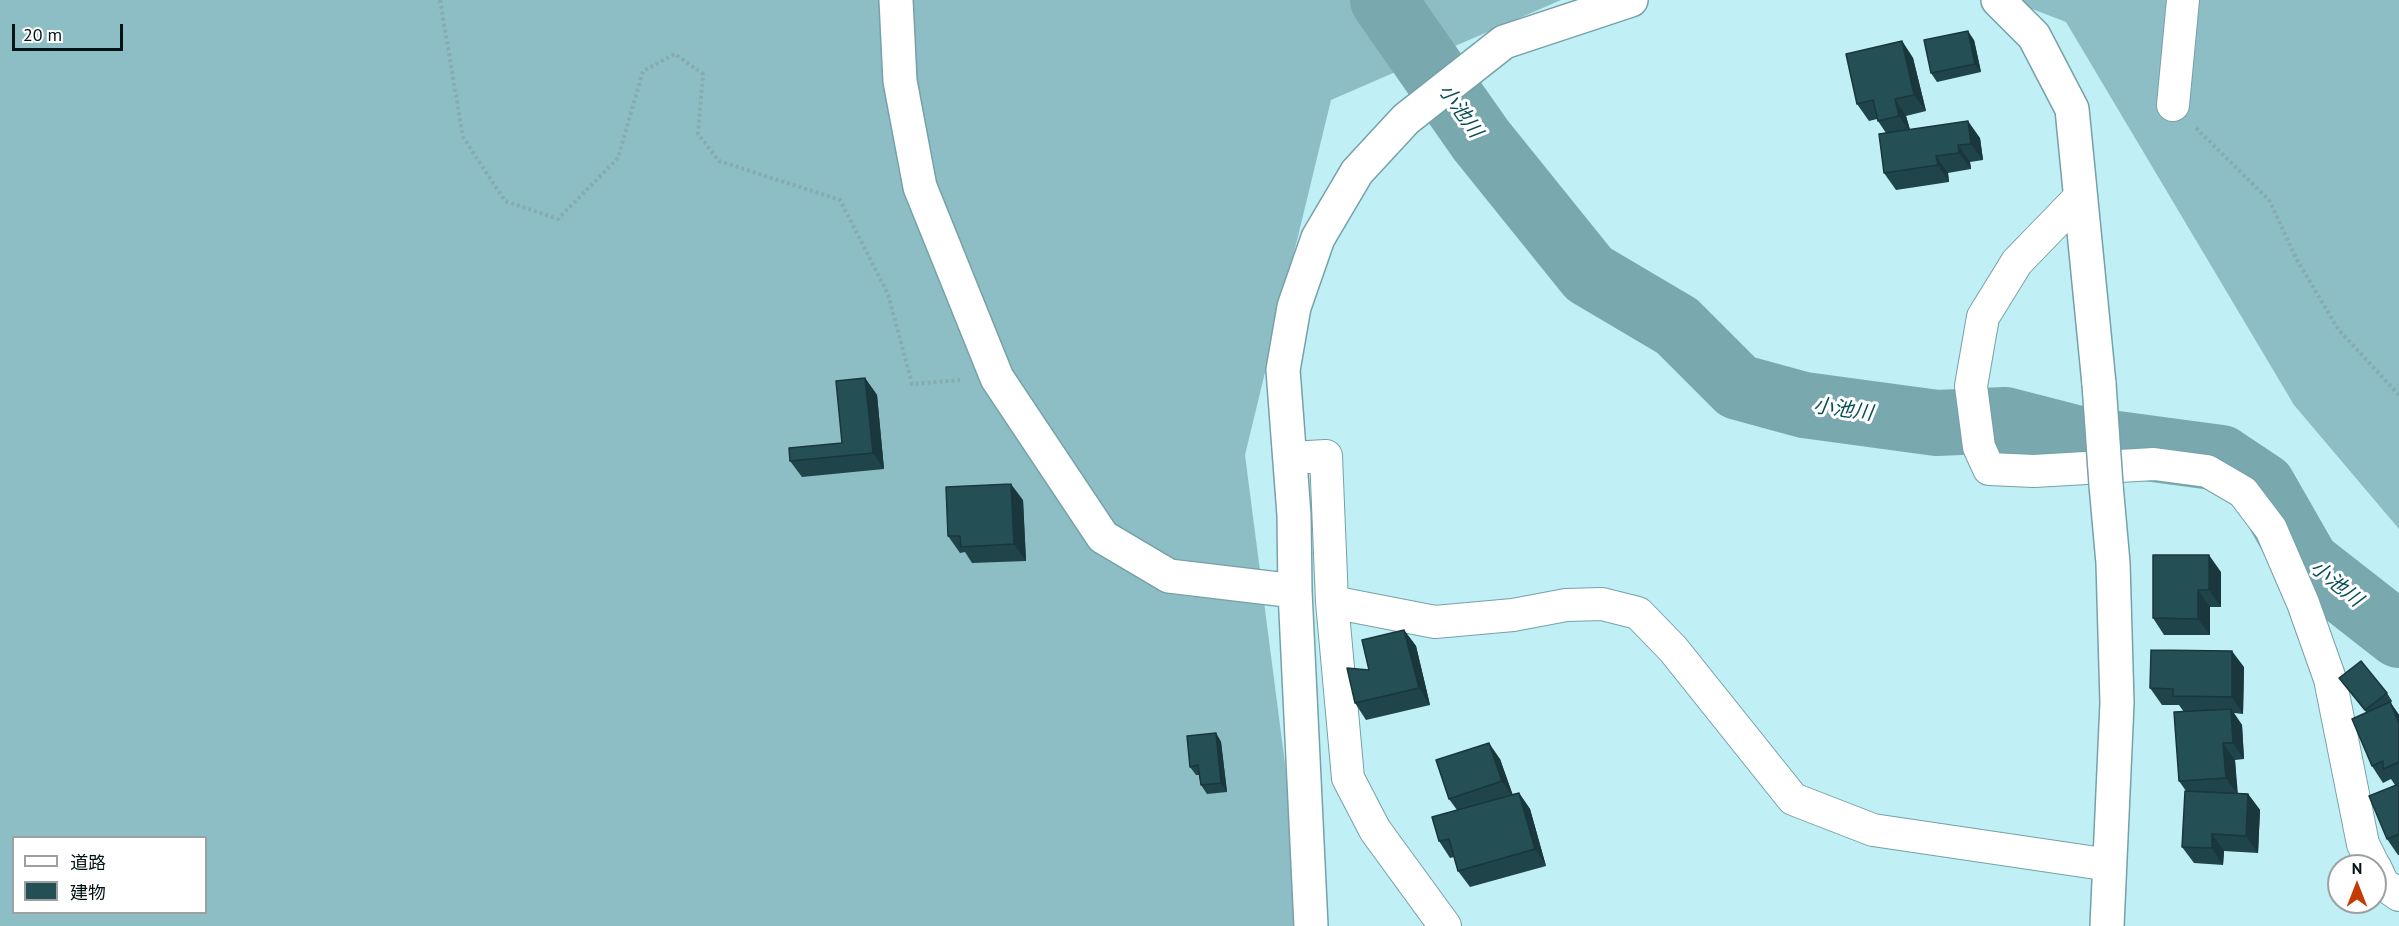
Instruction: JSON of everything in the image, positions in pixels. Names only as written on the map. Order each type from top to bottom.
[{"type":"street","points":[[896,0],[900,81],[920,187],[997,378],[1103,537],[1169,576],[1295,591]]},
{"type":"street","points":[[1311,926],[1290,458],[1283,370],[1294,307],[1318,238],[1357,172],[1406,119],[1504,42],[1631,0]]},
{"type":"street","points":[[1998,0],[2034,36],[2072,110],[2099,384],[2113,563],[2116,703],[2107,926]]},
{"type":"street","points":[[2173,105],[2183,0]]},
{"type":"street","points":[[2080,197],[2017,262],[1983,317],[1971,386],[1979,447],[1989,470],[2034,471],[2154,464],[2207,471],[2243,492],[2271,529],[2330,679],[2363,844],[2368,854]]},
{"type":"street","points":[[1290,458],[1326,456],[1332,602],[1348,778],[1375,830],[1445,926]]},
{"type":"street","points":[[1332,602],[1435,622],[1513,615],[1566,605],[1602,604],[1638,613],[1673,649],[1793,799],[1873,830],[2110,865]]},
{"type":"path","points":[[440,0],[463,137],[505,201],[558,219],[618,158],[643,71],[675,54],[703,74],[698,134],[719,161],[840,200],[888,294],[912,384],[997,378]]},
{"type":"path","points":[[2173,105],[2269,200],[2297,261],[2338,329],[2399,395]]},
{"type":"shaded area","points":[[0,0],[1561,0],[1331,100],[1245,455],[1306,926],[0,926]]},
{"type":"shaded area","points":[[2009,0],[2399,0],[2399,529],[2294,405],[2066,22]]},
{"type":"building","points":[[1968,31],[1975,64],[1931,73],[1924,40]]},
{"type":"building","points":[[1902,41],[1914,95],[1895,99],[1899,116],[1878,121],[1873,100],[1857,104],[1846,54]]},
{"type":"building","points":[[1968,121],[1971,144],[1958,145],[1959,153],[1936,156],[1938,165],[1884,173],[1879,134]]},
{"type":"building","points":[[865,378],[873,453],[790,461],[789,448],[842,443],[836,381]]},
{"type":"building","points":[[1011,484],[1014,544],[961,547],[960,536],[948,536],[946,487]]},
{"type":"building","points":[[2153,555],[2209,555],[2209,590],[2198,590],[2198,619],[2153,618]]},
{"type":"building","points":[[1404,630],[1419,688],[1355,703],[1347,668],[1369,670],[1362,640]]},
{"type":"building","points":[[2151,650],[2232,651],[2232,697],[2173,696],[2173,689],[2150,688]]},
{"type":"building","points":[[2361,661],[2387,693],[2365,710],[2339,678]]},
{"type":"building","points":[[2390,702],[2399,723],[2399,762],[2383,769],[2383,761],[2372,766],[2352,719]]},
{"type":"building","points":[[2231,709],[2233,743],[2223,743],[2226,778],[2179,781],[2174,712]]},
{"type":"building","points":[[1216,733],[1221,783],[1201,785],[1198,765],[1190,767],[1187,736]]},
{"type":"building","points":[[1489,743],[1502,781],[1449,799],[1436,760]]},
{"type":"building","points":[[2399,784],[2399,834],[2387,839],[2369,796]]},
{"type":"building","points":[[2185,791],[2248,794],[2246,836],[2212,834],[2212,848],[2182,847]]},
{"type":"building","points":[[1519,793],[1535,849],[1458,871],[1449,839],[1439,841],[1432,817]]},
{"type":"waterway","name":"小池川","points":[[1383,0],[1481,140],[1589,274],[1677,326],[1738,387],[1804,405],[1937,423],[2005,420],[2079,439],[2221,458],[2263,486],[2307,563],[2399,635]]}]
